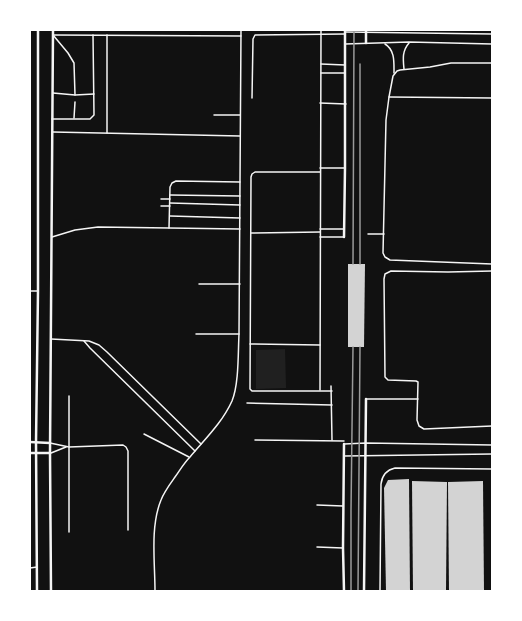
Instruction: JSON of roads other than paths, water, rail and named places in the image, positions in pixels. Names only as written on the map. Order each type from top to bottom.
[{"type":"street","points":[[37,591],[36,442],[38,291],[38,30]]},
{"type":"street","points":[[51,591],[50,443],[52,339],[53,30]]},
{"type":"street","points":[[366,31],[366,43]]},
{"type":"street","points":[[344,237],[346,104],[345,32]]},
{"type":"street","points":[[364,591],[366,399]]},
{"type":"street","points":[[30,442],[50,443]]},
{"type":"street","points":[[344,443],[344,591]]},
{"type":"street","points":[[30,454],[50,453]]},
{"type":"lane","points":[[155,591],[154,531],[156,514],[161,499],[189,457],[226,413],[232,400],[236,382],[240,334],[241,30]]},
{"type":"lane","points":[[320,391],[321,30]]},
{"type":"lane","points":[[252,98],[253,37],[257,35],[321,34],[366,31],[492,34]]},
{"type":"lane","points":[[53,35],[241,36]]},
{"type":"lane","points":[[53,35],[74,63],[75,95]]},
{"type":"lane","points":[[52,119],[90,119],[94,115],[93,35]]},
{"type":"lane","points":[[107,35],[107,133]]},
{"type":"lane","points":[[345,44],[409,42],[492,44]]},
{"type":"lane","points":[[404,69],[403,54],[409,42]]},
{"type":"lane","points":[[384,43],[390,47],[393,53],[394,73],[385,130],[384,255],[388,259],[492,264]]},
{"type":"lane","points":[[394,73],[404,69],[430,67],[451,63],[492,63]]},
{"type":"lane","points":[[321,64],[345,65]]},
{"type":"lane","points":[[320,73],[345,73]]},
{"type":"lane","points":[[52,93],[75,95],[94,94]]},
{"type":"lane","points":[[389,97],[492,98]]},
{"type":"lane","points":[[74,118],[75,102]]},
{"type":"lane","points":[[320,103],[346,104]]},
{"type":"lane","points":[[214,115],[240,115]]},
{"type":"lane","points":[[52,132],[240,136]]},
{"type":"lane","points":[[320,168],[345,168]]},
{"type":"lane","points":[[320,172],[255,172],[251,177],[250,389],[252,391],[332,391]]},
{"type":"lane","points":[[169,228],[171,184],[174,182],[240,182]]},
{"type":"lane","points":[[170,195],[240,196]]},
{"type":"lane","points":[[161,199],[170,199]]},
{"type":"lane","points":[[170,203],[240,205]]},
{"type":"lane","points":[[161,206],[170,206]]},
{"type":"lane","points":[[169,216],[240,218]]},
{"type":"lane","points":[[52,237],[86,228],[240,229]]},
{"type":"lane","points":[[320,228],[344,229]]},
{"type":"lane","points":[[251,233],[320,232]]},
{"type":"lane","points":[[368,234],[384,234]]},
{"type":"lane","points":[[320,237],[344,237]]},
{"type":"lane","points":[[492,271],[391,271],[386,274],[384,279],[385,377],[388,380],[417,381],[418,423],[421,428],[492,426]]},
{"type":"lane","points":[[199,284],[240,284]]},
{"type":"lane","points":[[30,291],[38,291]]},
{"type":"lane","points":[[196,334],[240,334]]},
{"type":"lane","points":[[52,339],[94,342],[103,348],[201,444]]},
{"type":"lane","points":[[84,341],[195,451]]},
{"type":"lane","points":[[250,344],[320,344]]},
{"type":"lane","points":[[332,386],[332,441]]},
{"type":"lane","points":[[68,532],[69,396]]},
{"type":"lane","points":[[366,399],[418,399]]},
{"type":"lane","points":[[247,403],[332,405]]},
{"type":"lane","points":[[144,434],[189,457]]},
{"type":"lane","points":[[255,440],[492,445]]},
{"type":"lane","points":[[50,443],[66,447],[123,445],[128,449],[128,530]]},
{"type":"lane","points":[[50,453],[66,447]]},
{"type":"lane","points":[[344,456],[492,454]]},
{"type":"lane","points":[[380,591],[382,477],[391,469],[395,468],[492,469]]},
{"type":"lane","points":[[317,505],[344,506]]},
{"type":"lane","points":[[317,547],[343,548]]},
{"type":"lane","points":[[30,568],[37,568]]},
{"type":"railway","points":[[353,264],[354,30]]},
{"type":"railway","points":[[360,64],[360,264]]},
{"type":"railway","points":[[351,591],[353,347]]},
{"type":"railway","points":[[358,591],[360,347]]}]
